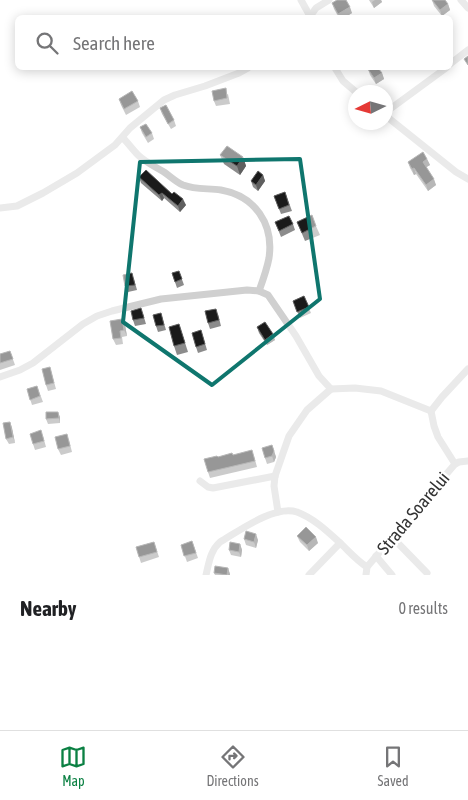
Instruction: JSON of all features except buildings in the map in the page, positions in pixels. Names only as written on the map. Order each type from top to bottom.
[{"type":"street","points":[[301,0],[309,15]]},
{"type":"street","points":[[311,15],[316,8],[329,0]]},
{"type":"street","points":[[461,0],[468,8]]},
{"type":"street","points":[[453,62],[468,50]]},
{"type":"street","points":[[0,208],[17,206],[77,172],[115,146],[130,128],[164,100],[244,70]]},
{"type":"street","points":[[336,70],[348,85]]},
{"type":"street","points":[[393,109],[443,70]]},
{"type":"street","points":[[393,120],[456,172],[468,179]]},
{"type":"street","points":[[123,138],[139,156],[182,184],[195,189],[222,190],[237,195],[246,199],[258,210],[266,224],[269,241],[269,256],[258,291]]},
{"type":"street","points":[[0,376],[20,370],[33,363],[83,324],[97,316],[161,299],[247,290],[258,291],[268,295],[296,336],[319,376],[331,388]]},
{"type":"street","points":[[455,464],[438,437],[431,411],[468,369]]},
{"type":"street","points":[[278,512],[274,486],[275,476],[289,436],[307,410],[331,388],[381,391],[431,411]]},
{"type":"street","name":"Strada Soarelui","points":[[366,575],[367,567],[455,464],[468,461]]},
{"type":"street","points":[[200,481],[213,488],[275,476]]},
{"type":"street","points":[[206,575],[215,546],[268,515],[278,512],[296,512],[308,517],[367,567]]},
{"type":"street","points":[[392,537],[427,573]]},
{"type":"street","points":[[309,575],[340,543]]},
{"type":"street","points":[[376,556],[392,575]]},
{"type":"highlighted area","points":[[300,159],[320,299],[212,385],[123,322],[140,162]]}]
